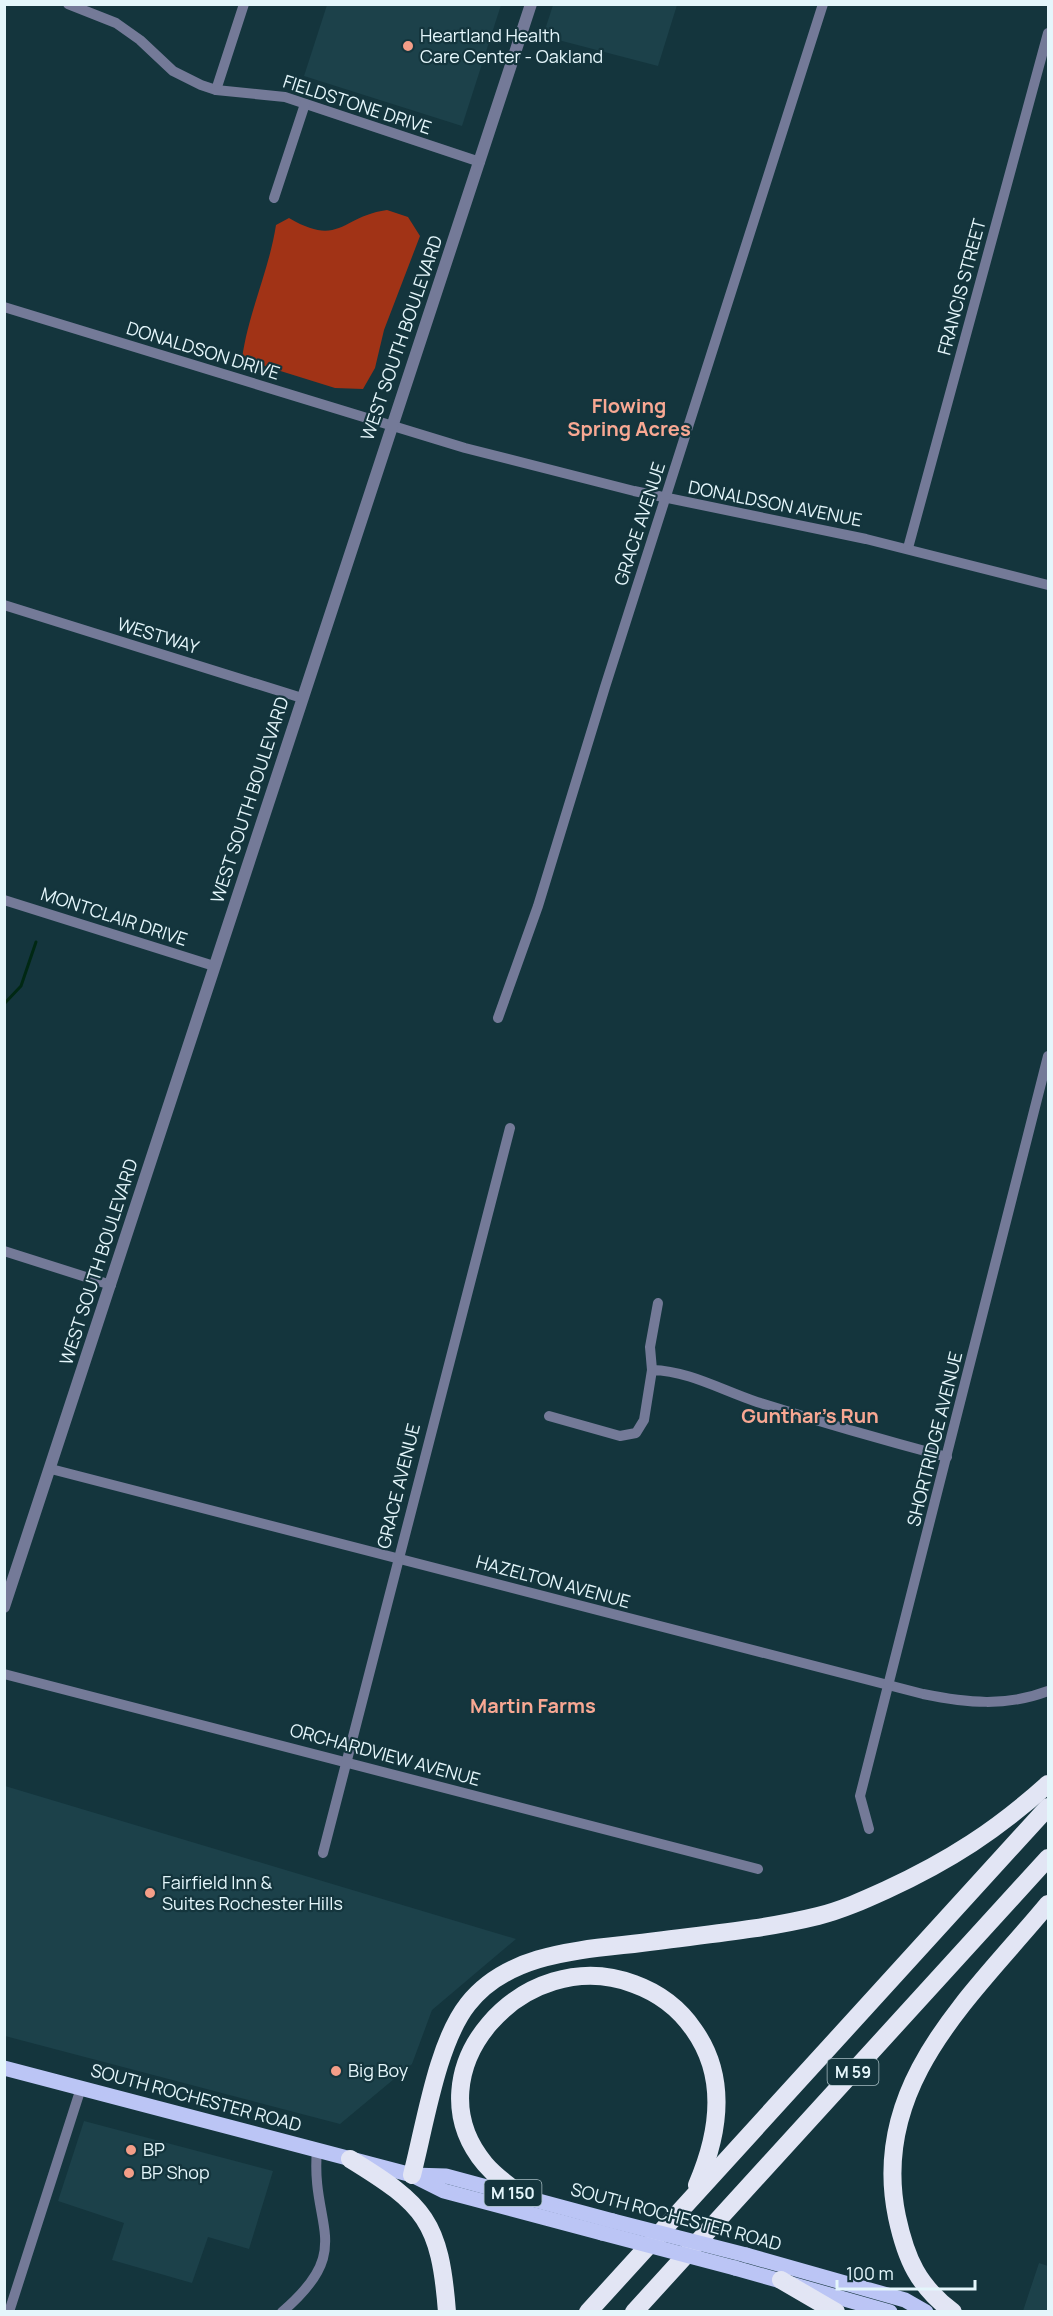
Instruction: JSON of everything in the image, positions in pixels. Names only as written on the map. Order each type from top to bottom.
[{"type":"highway","points":[[412,2175],[447,2042],[469,2003],[506,1974],[562,1953],[766,1927],[820,1915],[855,1904],[960,1853],[1011,1817],[1048,1784]]},
{"type":"highway","name":"M 59","points":[[588,2312],[1048,1807]]},
{"type":"highway","name":"M 59","points":[[634,2312],[1048,1858]]},
{"type":"highway","points":[[953,2312],[931,2293],[915,2274],[900,2234],[893,2189],[893,2148],[896,2131],[903,2104],[928,2049],[1048,1904]]},
{"type":"highway","points":[[523,2196],[500,2180],[484,2163],[470,2140],[463,2119],[461,2094],[465,2072],[474,2047],[490,2022],[507,2006],[524,1993],[543,1983],[587,1975],[607,1976],[647,1989],[670,2003],[687,2019],[701,2040],[715,2076],[718,2113],[710,2152],[691,2199]]},
{"type":"highway","points":[[350,2159],[410,2199],[423,2216],[442,2260],[447,2312]]},
{"type":"highway","points":[[781,2280],[836,2312]]},
{"type":"highway","points":[[645,2312],[657,2286]]},
{"type":"main road","name":"SOUTH ROCHESTER ROAD","points":[[4,2068],[412,2175],[444,2191],[781,2280],[890,2312]]},
{"type":"main road","name":"SOUTH ROCHESTER ROAD","points":[[412,2175],[446,2176],[746,2255],[905,2300],[926,2312]]},
{"type":"street","name":"FIELDSTONE DRIVE","points":[[68,4],[116,23],[181,76],[216,90],[270,94],[480,162]]},
{"type":"street","points":[[216,90],[244,4]]},
{"type":"street","name":"WEST SOUTH BOULEVARD","points":[[4,1607],[9,1579],[51,1469],[531,4]]},
{"type":"street","name":"GRACE AVENUE","points":[[498,1018],[542,895],[665,498],[823,4]]},
{"type":"street","name":"FRANCIS STREET","points":[[908,548],[1048,33]]},
{"type":"street","points":[[274,198],[305,104]]},
{"type":"street","name":"DONALDSON DRIVE","points":[[4,307],[391,426]]},
{"type":"street","name":"DONALDSON AVENUE","points":[[391,426],[492,455],[665,498],[908,548],[1048,585]]},
{"type":"street","name":"WESTWAY","points":[[4,605],[302,698]]},
{"type":"street","name":"MONTCLAIR DRIVE","points":[[4,900],[214,966]]},
{"type":"street","name":"SHORTRIDGE AVENUE","points":[[869,1829],[860,1796],[1048,1056]]},
{"type":"street","name":"GRACE AVENUE","points":[[323,1853],[510,1128]]},
{"type":"street","points":[[4,1251],[111,1285]]},
{"type":"street","points":[[549,1416],[620,1436],[636,1433],[645,1420],[652,1370],[650,1347],[658,1303]]},
{"type":"street","points":[[652,1370],[685,1374],[730,1393],[831,1426],[947,1456]]},
{"type":"street","name":"HAZELTON AVENUE","points":[[51,1469],[944,1699],[984,1703],[1015,1701],[1048,1691]]},
{"type":"street","name":"ORCHARDVIEW AVENUE","points":[[4,1674],[758,1869]]},
{"type":"street","points":[[9,2312],[81,2088]]},
{"type":"street","points":[[282,2312],[316,2278],[322,2263],[326,2235],[316,2176],[317,2150]]},
{"type":"shaded area","points":[[553,4],[677,5],[658,66],[543,36]]},
{"type":"shaded area","points":[[327,5],[501,5],[462,126],[304,76]]},
{"type":"shaded area","points":[[387,210],[408,217],[420,236],[384,330],[375,368],[363,389],[335,388],[242,359],[276,225],[289,218],[306,227],[331,230],[372,213]]},
{"type":"shaded area","points":[[4,1786],[516,1939],[432,2010],[412,2064],[340,2124],[5,2036]]},
{"type":"shaded area","points":[[84,2121],[273,2171],[249,2249],[208,2237],[192,2283],[112,2260],[124,2223],[58,2201]]},
{"type":"shaded area","points":[[1039,2263],[1048,2266],[1048,2311],[1023,2311]]},
{"type":"waterway","points":[[4,1004],[21,986],[36,942]]},
{"type":"place","name":"Heartland Health Care Center - Oakland","points":[[408,46]]},
{"type":"place","name":"Fairfield Inn & Suites Rochester Hills","points":[[150,1893]]},
{"type":"place","name":"Big Boy","points":[[336,2071]]},
{"type":"place","name":"BP","points":[[131,2150]]},
{"type":"place","name":"BP Shop","points":[[129,2173]]},
{"type":"district","name":"Flowing Spring Acres","points":[[629,418]]},
{"type":"district","name":"Gunthar's Run","points":[[810,1416]]},
{"type":"district","name":"Martin Farms","points":[[533,1706]]}]
